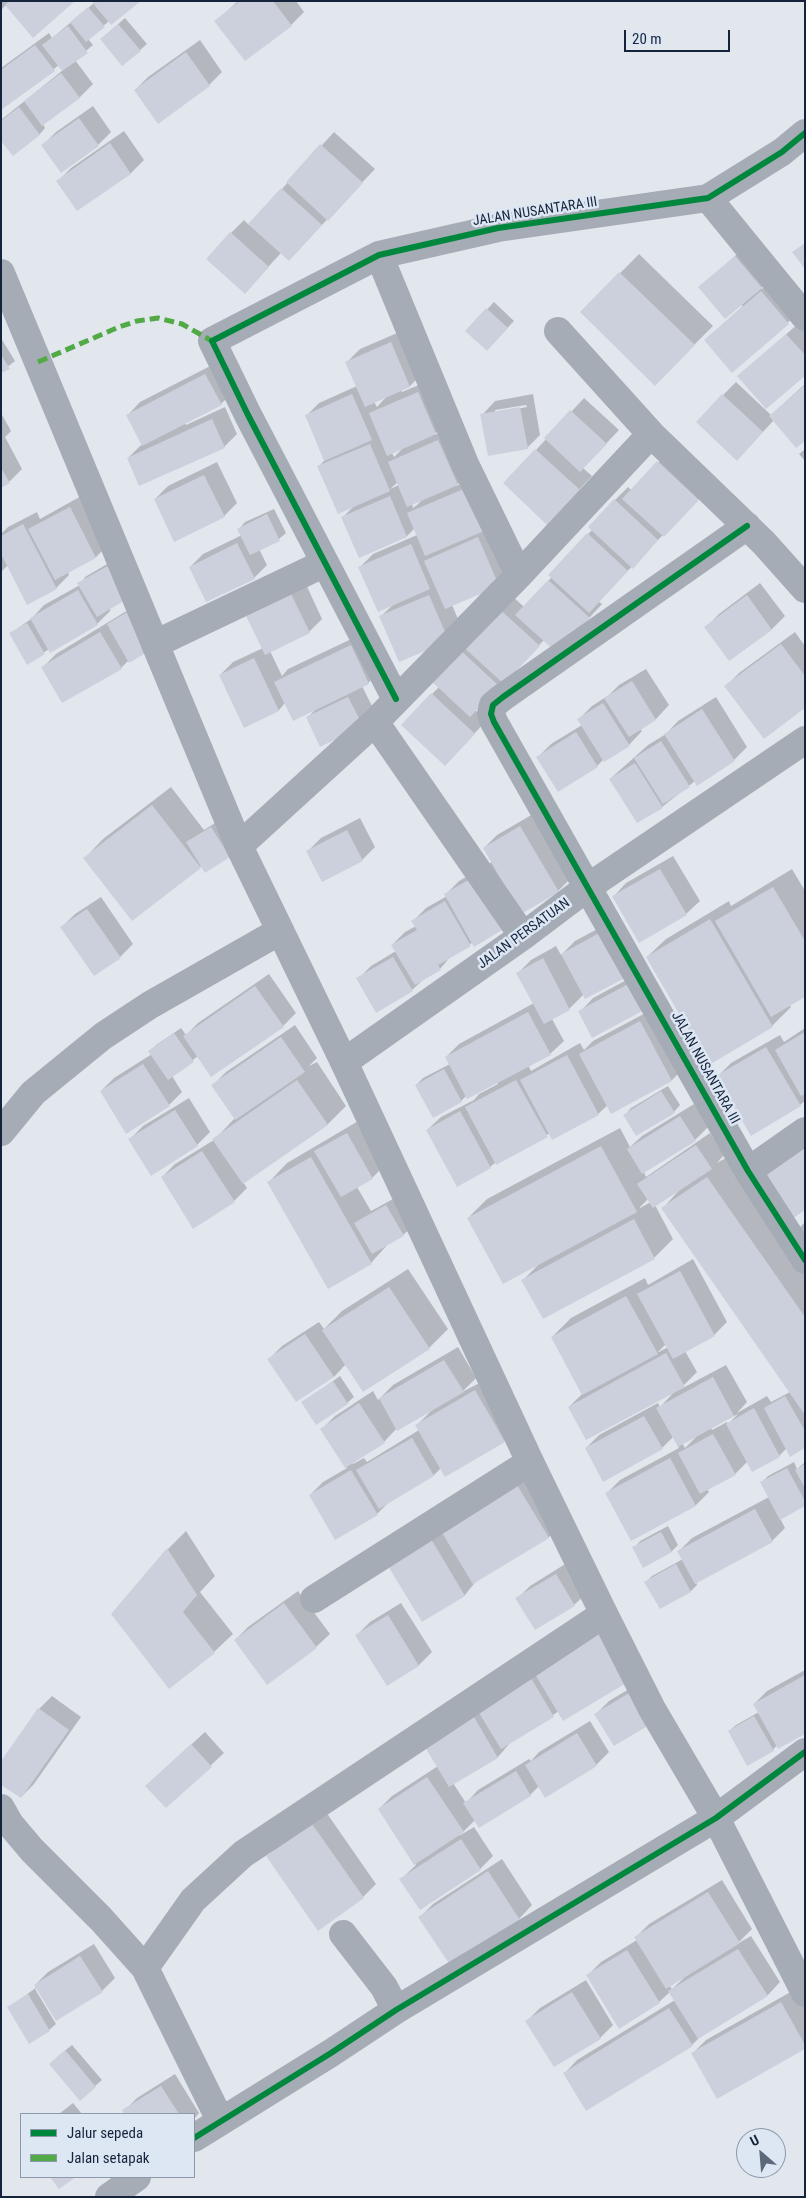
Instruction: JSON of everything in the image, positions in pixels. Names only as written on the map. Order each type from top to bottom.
[{"type":"main road","points":[[1,273],[239,846],[344,1062],[530,1462],[604,1614],[652,1709],[716,1818],[805,1993]]},
{"type":"street","name":"JALAN NUSANTARA III","points":[[325,563],[212,341],[379,255],[498,228],[708,198],[782,152],[805,133]]},
{"type":"street","points":[[708,198],[805,317]]},
{"type":"street","points":[[379,255],[465,464],[519,575]]},
{"type":"street","points":[[558,331],[651,434],[747,526],[805,589]]},
{"type":"street","points":[[239,846],[375,722],[519,575],[651,434]]},
{"type":"street","name":"JALAN NUSANTARA III","points":[[747,526],[493,706],[491,714],[748,1171],[805,1260]]},
{"type":"street","points":[[155,644],[325,563],[396,699]]},
{"type":"street","points":[[375,722],[523,936]]},
{"type":"street","name":"JALAN PERSATUAN","points":[[344,1062],[523,936],[588,887],[805,740]]},
{"type":"street","points":[[1,1132],[33,1093],[103,1036],[150,1005],[280,931]]},
{"type":"street","points":[[748,1171],[805,1131]]},
{"type":"street","points":[[314,1599],[530,1462]]},
{"type":"street","points":[[145,1968],[194,1900],[243,1854],[604,1614]]},
{"type":"street","points":[[195,2137],[220,2120],[331,2053],[396,2010],[716,1818],[805,1752]]},
{"type":"street","points":[[1,1808],[10,1824],[32,1850],[101,1919],[145,1968],[220,2120]]},
{"type":"street","points":[[343,1934],[384,1987],[396,2010]]},
{"type":"street","points":[[109,2197],[136,2178]]},
{"type":"building","points":[[9,1],[75,1],[33,38],[5,5]]},
{"type":"building","points":[[93,1],[141,1],[111,25]]},
{"type":"building","points":[[240,1],[273,1],[292,26],[245,61],[214,21]]},
{"type":"building","points":[[88,7],[105,27],[86,42],[70,22]]},
{"type":"building","points":[[118,24],[141,51],[122,66],[100,39]]},
{"type":"building","points":[[68,26],[88,53],[62,71],[42,45]]},
{"type":"building","points":[[35,45],[55,71],[1,110],[1,70]]},
{"type":"building","points":[[186,52],[210,86],[158,124],[134,90]]},
{"type":"building","points":[[61,73],[80,98],[42,126],[24,101]]},
{"type":"building","points":[[19,107],[40,135],[13,156],[1,141],[1,121]]},
{"type":"building","points":[[79,118],[99,146],[61,173],[41,145]]},
{"type":"building","points":[[110,143],[131,174],[77,211],[56,181]]},
{"type":"building","points":[[320,144],[363,183],[328,221],[286,182]]},
{"type":"building","points":[[281,188],[322,225],[289,261],[248,224]]},
{"type":"building","points":[[230,232],[269,267],[245,294],[206,259]]},
{"type":"building","points":[[805,243],[805,269],[792,252]]},
{"type":"building","points":[[735,256],[762,288],[725,319],[698,287]]},
{"type":"building","points":[[619,272],[695,345],[655,386],[580,312]]},
{"type":"building","points":[[761,291],[789,324],[732,373],[704,340]]},
{"type":"building","points":[[486,308],[508,328],[487,351],[465,331]]},
{"type":"building","points":[[786,334],[805,355],[805,376],[766,409],[737,376]]},
{"type":"building","points":[[391,342],[410,387],[365,407],[345,362]]},
{"type":"building","points":[[1,355],[10,369],[1,373]]},
{"type":"building","points":[[205,374],[222,405],[142,446],[126,415]]},
{"type":"building","points":[[805,385],[805,441],[796,448],[769,416]]},
{"type":"building","points":[[418,392],[436,434],[387,456],[369,413]]},
{"type":"building","points":[[352,394],[372,440],[324,461],[305,415]]},
{"type":"building","points":[[722,394],[763,432],[737,461],[696,422]]},
{"type":"building","points":[[520,407],[528,449],[488,456],[480,414]]},
{"type":"building","points":[[570,410],[607,444],[580,472],[544,438]]},
{"type":"building","points":[[212,419],[225,448],[139,486],[127,458]]},
{"type":"building","points":[[438,440],[458,485],[407,507],[388,462]]},
{"type":"building","points":[[370,444],[390,491],[338,514],[317,466]]},
{"type":"building","points":[[535,449],[580,490],[547,525],[503,483]]},
{"type":"building","points":[[657,461],[699,500],[664,537],[622,499]]},
{"type":"building","points":[[1,468],[10,483],[1,488]]},
{"type":"building","points":[[204,475],[225,517],[174,542],[154,499]]},
{"type":"building","points":[[466,488],[484,531],[425,556],[407,513]]},
{"type":"building","points":[[390,496],[407,537],[359,558],[341,517]]},
{"type":"building","points":[[614,499],[658,540],[633,569],[588,527]]},
{"type":"building","points":[[70,507],[96,558],[55,580],[28,529]]},
{"type":"building","points":[[267,514],[280,541],[250,555],[237,529]]},
{"type":"building","points":[[23,524],[57,589],[27,605],[1,554],[1,536]]},
{"type":"building","points":[[587,533],[628,571],[589,613],[548,575]]},
{"type":"building","points":[[478,537],[499,586],[445,609],[424,561]]},
{"type":"building","points":[[237,543],[255,579],[206,602],[189,567]]},
{"type":"building","points":[[411,544],[430,589],[378,612],[358,567]]},
{"type":"building","points":[[108,566],[127,599],[97,617],[77,583]]},
{"type":"building","points":[[548,580],[590,618],[557,653],[515,615]]},
{"type":"building","points":[[78,590],[98,625],[50,653],[30,618]]},
{"type":"building","points":[[291,594],[310,633],[265,655],[246,616]]},
{"type":"building","points":[[429,595],[449,641],[399,662],[379,616]]},
{"type":"building","points":[[747,595],[772,630],[729,661],[704,627]]},
{"type":"building","points":[[495,605],[540,646],[504,684],[459,643]]},
{"type":"building","points":[[131,610],[154,648],[129,663],[107,624]]},
{"type":"building","points":[[27,623],[45,654],[27,665],[9,633]]},
{"type":"building","points":[[100,632],[122,669],[62,703],[41,667]]},
{"type":"building","points":[[781,644],[805,676],[805,708],[764,739],[724,686]]},
{"type":"building","points":[[351,645],[369,684],[293,721],[274,682]]},
{"type":"building","points":[[458,648],[499,686],[470,717],[429,679]]},
{"type":"building","points":[[254,658],[279,711],[244,728],[219,675]]},
{"type":"building","points":[[632,681],[656,720],[629,737],[604,698]]},
{"type":"building","points":[[431,693],[475,734],[445,766],[401,725]]},
{"type":"building","points":[[348,697],[363,726],[320,747],[306,717]]},
{"type":"building","points":[[603,703],[630,746],[604,762],[577,719]]},
{"type":"building","points":[[702,709],[735,761],[697,786],[664,734]]},
{"type":"building","points":[[576,732],[598,767],[558,792],[536,757]]},
{"type":"building","points":[[661,741],[690,787],[663,804],[634,758]]},
{"type":"building","points":[[635,763],[663,808],[637,823],[609,779]]},
{"type":"building","points":[[152,805],[201,868],[132,921],[83,858]]},
{"type":"building","points":[[520,826],[559,892],[521,914],[483,848]]},
{"type":"building","points":[[211,827],[230,857],[205,873],[186,842]]},
{"type":"building","points":[[347,830],[363,861],[322,882],[306,851]]},
{"type":"building","points":[[660,869],[687,915],[639,943],[612,896]]},
{"type":"building","points":[[477,875],[507,927],[474,947],[444,894]]},
{"type":"building","points":[[773,887],[805,941],[805,997],[771,1017],[715,921]]},
{"type":"building","points":[[445,901],[471,946],[438,965],[441,970],[415,985],[391,945],[417,930],[411,921]]},
{"type":"building","points":[[87,909],[121,958],[94,976],[60,927]]},
{"type":"building","points":[[710,919],[773,1027],[709,1065],[646,957]]},
{"type":"building","points":[[603,931],[627,977],[585,999],[561,954]]},
{"type":"building","points":[[393,957],[413,991],[376,1013],[356,978]]},
{"type":"building","points":[[543,958],[570,1010],[544,1024],[516,973]]},
{"type":"building","points":[[632,982],[646,1009],[592,1038],[578,1011]]},
{"type":"building","points":[[255,986],[284,1027],[211,1077],[183,1036]]},
{"type":"building","points":[[528,1012],[551,1055],[467,1099],[445,1057]]},
{"type":"building","points":[[640,1021],[672,1081],[611,1114],[579,1054]]},
{"type":"building","points":[[805,1032],[805,1094],[801,1096],[775,1050]]},
{"type":"building","points":[[174,1033],[194,1062],[168,1080],[148,1051]]},
{"type":"building","points":[[281,1037],[305,1072],[235,1120],[211,1085]]},
{"type":"building","points":[[766,1047],[801,1106],[751,1136],[716,1076]]},
{"type":"building","points":[[567,1055],[599,1115],[552,1140],[520,1080]]},
{"type":"building","points":[[143,1064],[170,1106],[126,1134],[100,1091]]},
{"type":"building","points":[[444,1069],[462,1102],[433,1118],[415,1085]]},
{"type":"building","points":[[297,1080],[328,1125],[243,1184],[212,1139]]},
{"type":"building","points":[[516,1080],[548,1137],[496,1165],[465,1107]]},
{"type":"building","points":[[661,1091],[675,1113],[636,1136],[623,1115]]},
{"type":"building","points":[[175,1110],[198,1146],[151,1176],[128,1139]]},
{"type":"building","points":[[460,1111],[491,1168],[457,1187],[426,1130]]},
{"type":"building","points":[[680,1116],[696,1141],[642,1174],[627,1149]]},
{"type":"building","points":[[347,1133],[373,1179],[341,1197],[314,1151]]},
{"type":"building","points":[[696,1145],[712,1169],[653,1208],[637,1184]]},
{"type":"building","points":[[601,1146],[637,1212],[503,1284],[467,1218]]},
{"type":"building","points":[[805,1147],[805,1210],[792,1219],[763,1174]]},
{"type":"building","points":[[202,1151],[235,1202],[193,1229],[161,1177]]},
{"type":"building","points":[[311,1157],[372,1264],[328,1289],[267,1182]]},
{"type":"building","points":[[707,1177],[805,1317],[805,1415],[661,1208]]},
{"type":"building","points":[[386,1205],[404,1236],[372,1254],[354,1223]]},
{"type":"building","points":[[634,1219],[655,1259],[543,1319],[521,1280]]},
{"type":"building","points":[[680,1271],[715,1336],[673,1359],[637,1294]]},
{"type":"building","points":[[389,1287],[430,1349],[363,1392],[322,1330]]},
{"type":"building","points":[[626,1296],[658,1354],[582,1395],[551,1337]]},
{"type":"building","points":[[305,1334],[334,1377],[296,1402],[267,1359]]},
{"type":"building","points":[[666,1353],[685,1387],[586,1440],[568,1407]]},
{"type":"building","points":[[444,1360],[464,1392],[397,1431],[379,1398]]},
{"type":"building","points":[[713,1377],[734,1416],[678,1447],[656,1408]]},
{"type":"building","points":[[333,1381],[348,1404],[316,1425],[301,1402]]},
{"type":"building","points":[[475,1390],[505,1442],[445,1477],[415,1425]]},
{"type":"building","points":[[785,1396],[805,1431],[805,1448],[790,1457],[764,1408]]},
{"type":"building","points":[[359,1403],[385,1443],[345,1468],[320,1429]]},
{"type":"building","points":[[754,1408],[780,1457],[752,1472],[726,1424]]},
{"type":"building","points":[[644,1416],[663,1449],[603,1482],[585,1448]]},
{"type":"building","points":[[713,1434],[736,1475],[700,1494],[678,1453]]},
{"type":"building","points":[[412,1438],[434,1476],[379,1509],[356,1470]]},
{"type":"building","points":[[670,1458],[696,1506],[631,1541],[605,1493]]},
{"type":"building","points":[[805,1464],[805,1488],[795,1470]]},
{"type":"building","points":[[787,1468],[805,1501],[805,1506],[780,1520],[760,1482]]},
{"type":"building","points":[[351,1470],[378,1515],[335,1540],[309,1495]]},
{"type":"building","points":[[514,1480],[549,1538],[473,1584],[438,1526]]},
{"type":"building","points":[[755,1509],[773,1542],[695,1584],[677,1551]]},
{"type":"building","points":[[661,1532],[672,1552],[643,1568],[632,1547]]},
{"type":"building","points":[[431,1539],[465,1596],[422,1622],[388,1566]]},
{"type":"building","points":[[167,1548],[197,1595],[183,1612],[215,1653],[169,1689],[111,1614]]},
{"type":"building","points":[[676,1564],[691,1592],[660,1609],[644,1582]]},
{"type":"building","points":[[556,1574],[575,1606],[535,1630],[515,1598]]},
{"type":"building","points":[[284,1603],[317,1648],[267,1685],[234,1640]]},
{"type":"building","points":[[388,1615],[419,1666],[387,1686],[355,1635]]},
{"type":"building","points":[[601,1627],[633,1679],[563,1721],[532,1669]]},
{"type":"building","points":[[805,1675],[805,1734],[778,1749],[753,1704]]},
{"type":"building","points":[[531,1678],[554,1717],[501,1749],[478,1711]]},
{"type":"building","points":[[631,1692],[651,1724],[614,1746],[594,1714]]},
{"type":"building","points":[[38,1708],[69,1730],[21,1798],[1,1785],[1,1761]]},
{"type":"building","points":[[754,1716],[774,1751],[747,1766],[728,1731]]},
{"type":"building","points":[[474,1717],[498,1758],[449,1787],[425,1747]]},
{"type":"building","points":[[577,1733],[597,1766],[545,1798],[525,1765]]},
{"type":"building","points":[[191,1744],[212,1767],[166,1808],[145,1786]]},
{"type":"building","points":[[516,1771],[531,1796],[479,1828],[463,1803]]},
{"type":"building","points":[[427,1777],[464,1832],[414,1865],[378,1809]]},
{"type":"building","points":[[312,1824],[364,1898],[318,1931],[266,1856]]},
{"type":"building","points":[[461,1839],[481,1870],[420,1910],[399,1879]]},
{"type":"building","points":[[488,1871],[520,1920],[450,1965],[418,1917]]},
{"type":"building","points":[[708,1892],[740,1943],[666,1989],[634,1937]]},
{"type":"building","points":[[738,1949],[768,1996],[698,2039],[668,1991]]},
{"type":"building","points":[[627,1950],[660,2003],[619,2029],[586,1975]]},
{"type":"building","points":[[80,1956],[103,1992],[56,2021],[34,1985]]},
{"type":"building","points":[[572,1992],[601,2039],[554,2067],[525,2021]]},
{"type":"building","points":[[28,1994],[50,2031],[29,2044],[7,2007]]},
{"type":"building","points":[[781,2002],[805,2045],[805,2049],[717,2099],[691,2053]]},
{"type":"building","points":[[669,2008],[693,2046],[586,2111],[563,2073]]},
{"type":"building","points":[[65,2050],[96,2087],[80,2101],[49,2064]]},
{"type":"building","points":[[161,2086],[178,2113],[124,2113],[122,2110]]},
{"type":"building","points":[[51,2178],[75,2178],[59,2189]]},
{"type":"marked path","points":[[38,362],[119,327],[137,321],[158,318],[182,324],[212,341]]},
{"type":"cycle path","points":[[396,699],[248,415],[212,341],[379,255],[498,228],[708,198],[782,152],[805,133]]},
{"type":"cycle path","points":[[747,526],[503,697],[493,705],[491,714],[748,1171],[805,1260]]},
{"type":"cycle path","points":[[195,2137],[331,2053],[396,2010],[716,1818],[805,1752]]}]
